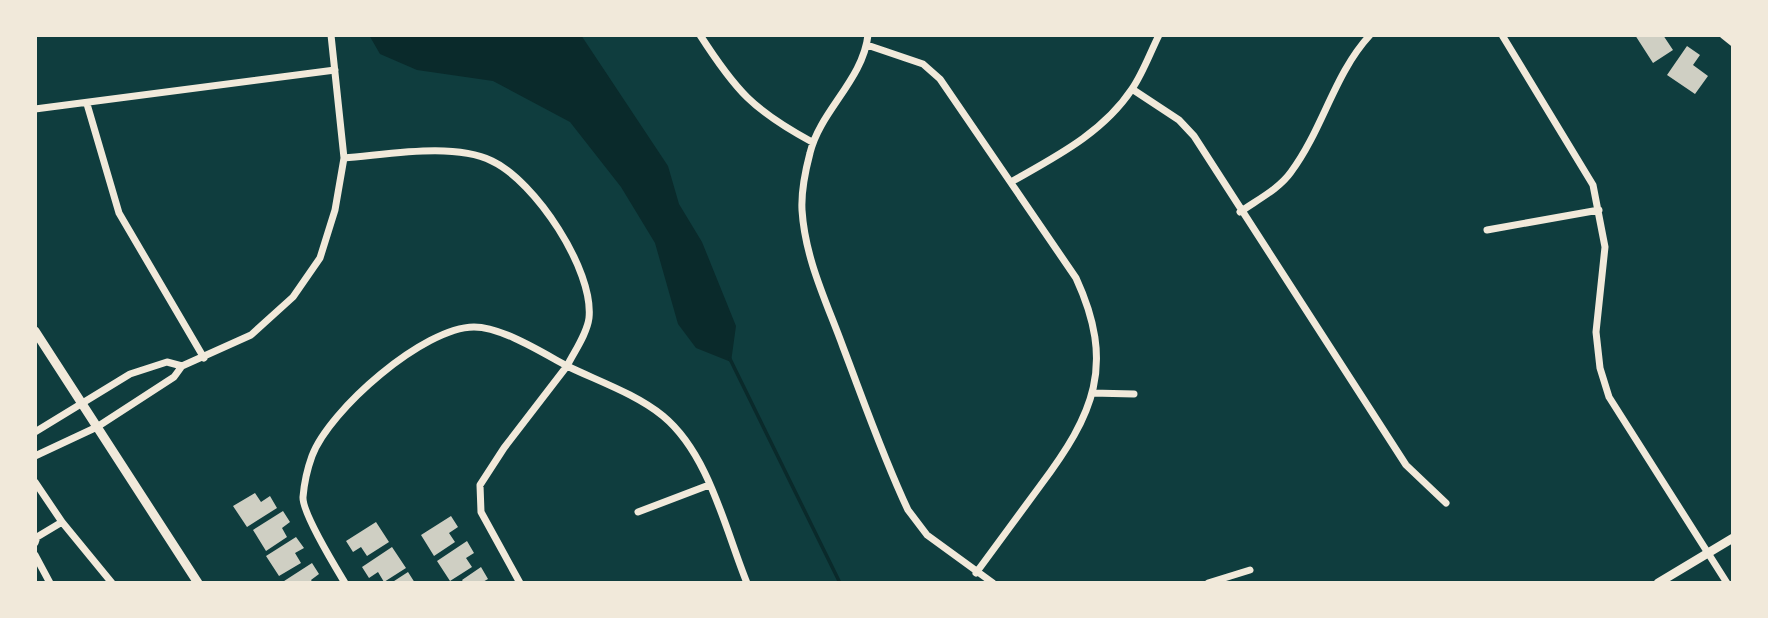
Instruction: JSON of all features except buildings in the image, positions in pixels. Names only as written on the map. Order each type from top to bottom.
[{"type":"street","points":[[35,456],[97,427],[174,377],[182,366],[251,335],[293,297],[320,258],[335,210],[344,158],[331,35]]},
{"type":"street","points":[[700,35],[730,82],[753,105],[813,142]]},
{"type":"street","points":[[868,35],[867,45],[847,87],[813,142],[803,180],[802,210],[817,280],[908,510],[927,535],[993,583]]},
{"type":"street","points":[[1011,182],[1069,149],[1099,126],[1132,89],[1159,35]]},
{"type":"street","points":[[1240,212],[1274,189],[1291,172],[1353,53],[1370,35]]},
{"type":"street","points":[[1502,35],[1593,185],[1600,210],[1605,247],[1596,332],[1600,368],[1609,397],[1727,583]]},
{"type":"street","points":[[1723,35],[1733,43]]},
{"type":"street","points":[[867,45],[923,64],[940,79],[1076,278],[1089,308],[1097,366],[1085,419],[1072,444],[976,573]]},
{"type":"street","points":[[35,109],[335,70]]},
{"type":"street","points":[[1132,89],[1179,120],[1194,136],[1240,212],[1406,465],[1446,503]]},
{"type":"street","points":[[87,104],[118,213],[204,358]]},
{"type":"street","points":[[344,158],[457,151],[491,160],[517,178],[539,200],[575,261],[589,292],[589,320],[567,366],[480,485],[481,505],[500,551],[519,581]]},
{"type":"street","points":[[1487,230],[1600,210]]},
{"type":"street","points":[[345,583],[331,561],[303,500],[312,454],[340,414],[425,342],[450,331],[476,327],[515,338],[662,416],[694,451],[747,583]]},
{"type":"street","points":[[35,331],[198,583]]},
{"type":"street","points":[[35,432],[130,374],[167,362],[182,366]]},
{"type":"street","points":[[1092,393],[1134,394]]},
{"type":"street","points":[[35,481],[107,581]]},
{"type":"street","points":[[638,512],[709,485]]},
{"type":"street","points":[[35,543],[37,537],[62,522]]},
{"type":"street","points":[[1658,583],[1733,538]]},
{"type":"street","points":[[35,555],[50,583]]},
{"type":"street","points":[[1208,583],[1250,570]]},
{"type":"water","points":[[369,35],[581,35],[668,166],[679,204],[702,242],[736,326],[731,362],[696,348],[678,324],[655,243],[621,187],[570,122],[493,81],[417,70],[380,54]]},
{"type":"waterway","points":[[730,359],[840,583]]}]
